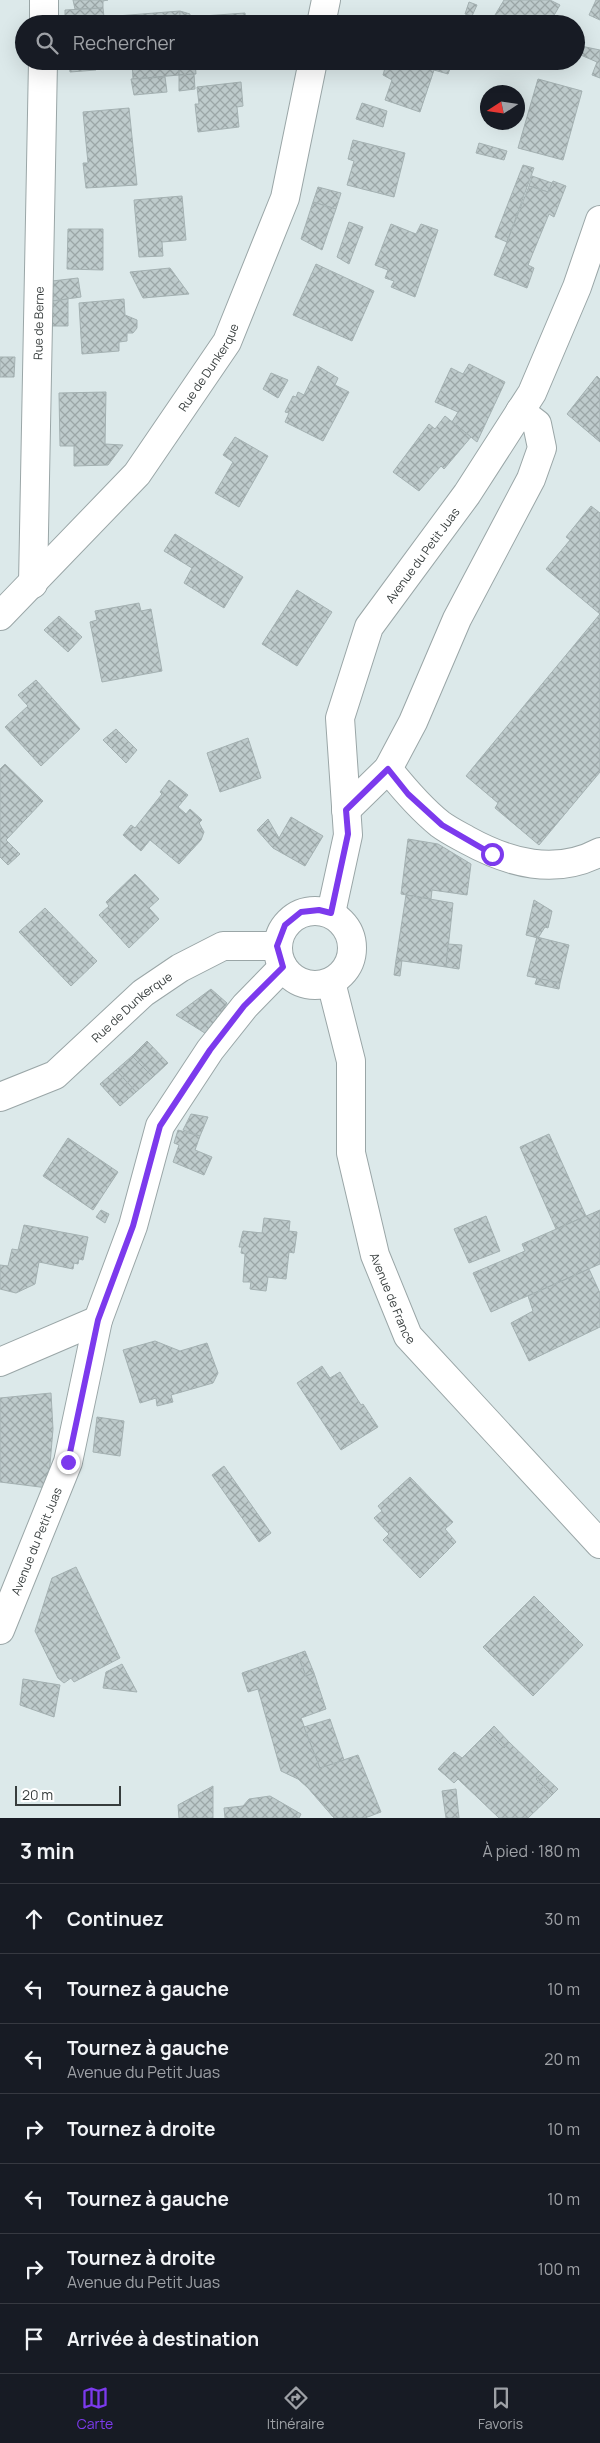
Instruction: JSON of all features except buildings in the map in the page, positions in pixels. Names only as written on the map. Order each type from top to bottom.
[{"type":"street","points":[[44,0],[44,15]]},
{"type":"street","points":[[323,15],[326,0]]},
{"type":"street","name":"Rue de Berne","points":[[33,584],[43,70]]},
{"type":"street","name":"Rue de Dunkerque","points":[[0,616],[33,584],[137,474],[227,342],[285,198],[311,70]]},
{"type":"street","name":"Avenue du Petit Juas","points":[[331,913],[348,834],[340,718],[369,627],[467,494],[532,393],[577,287],[600,220]]},
{"type":"street","points":[[346,810],[388,769],[413,722],[457,619],[532,479],[542,448],[537,424],[520,411]]},
{"type":"street","points":[[388,769],[408,794],[442,825],[492,854],[537,866],[583,861],[600,852]]},
{"type":"street","points":[[319,910],[331,913],[348,928],[353,949],[347,968],[331,982],[316,986],[296,980],[280,956],[285,925],[301,912],[319,910]]},
{"type":"street","name":"Rue de Dunkerque","points":[[0,1097],[55,1075],[143,993],[180,968],[223,946],[280,956]]},
{"type":"street","name":"Avenue du Petit Juas","points":[[0,1630],[68,1462],[98,1320],[133,1226],[160,1126],[210,1050],[280,956]]},
{"type":"street","name":"Avenue de France","points":[[331,982],[351,1061],[351,1154],[375,1255],[408,1336],[600,1544]]},
{"type":"street","points":[[0,1362],[98,1320]]},
{"type":"route","points":[[68,1462],[98,1320],[133,1226],[160,1126],[210,1050],[244,1006],[283,967],[277,946],[285,925],[301,912],[319,910],[331,913],[348,834],[346,810],[388,769],[408,794],[442,825],[492,854]]}]
